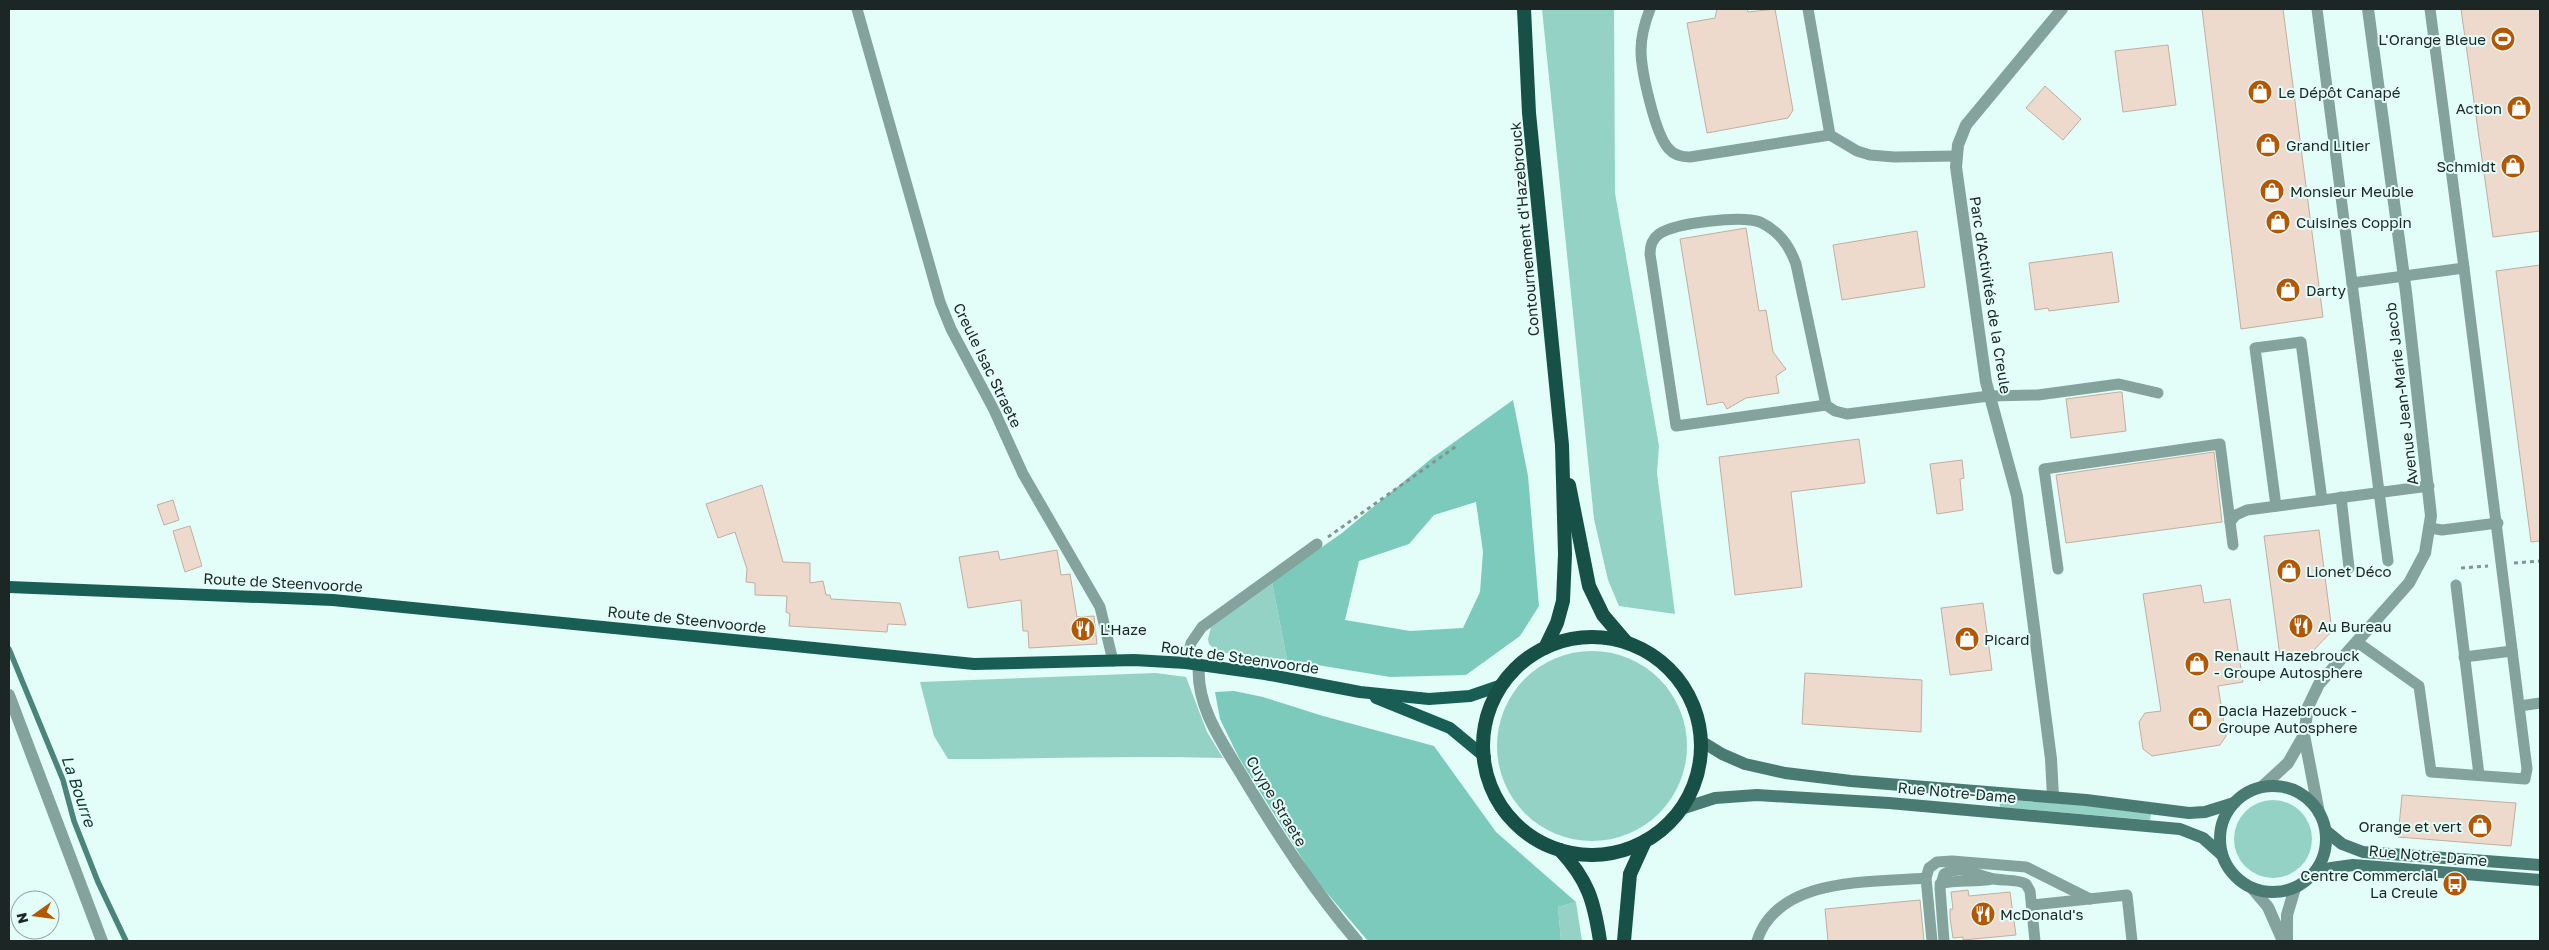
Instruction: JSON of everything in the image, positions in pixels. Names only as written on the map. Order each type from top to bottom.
[{"type":"highway","name":"Contournement d'Hazebrouck","points":[[1524,9],[1529,113],[1562,445],[1565,554],[1563,601],[1557,623],[1545,648]]},
{"type":"highway","name":"Contournement d'Hazebrouck","points":[[1562,445],[1590,586],[1603,615],[1627,643]]},
{"type":"highway","points":[[1585,637],[1606,638],[1627,643],[1658,659],[1682,685],[1694,706],[1701,740],[1700,761],[1695,781],[1681,809],[1669,824],[1645,841],[1627,849],[1598,855],[1560,850],[1533,837],[1512,818],[1491,786],[1484,757],[1484,736],[1488,714],[1502,685],[1517,668],[1545,648],[1585,637]]},
{"type":"highway","points":[[1624,941],[1630,874],[1645,841]]},
{"type":"highway","points":[[1560,850],[1577,869],[1589,890],[1595,907],[1600,941]]},
{"type":"main road","name":"Route de Steenvoorde","points":[[9,588],[333,600],[974,664],[1113,661],[1193,664],[1360,692],[1450,699],[1470,696],[1502,685]]},
{"type":"main road","name":"Route de Steenvoorde","points":[[1360,692],[1445,725],[1466,740],[1484,757]]},
{"type":"main road","name":"Rue Notre-Dame","points":[[1701,740],[1722,754],[1745,764],[1785,773],[1861,782],[2053,797],[2189,813],[2205,812],[2234,803]]},
{"type":"main road","points":[[2282,786],[2295,790],[2311,802],[2319,812],[2326,831],[2325,850],[2314,873],[2295,888],[2277,892],[2252,888],[2232,872],[2222,855],[2221,828],[2226,815],[2234,803],[2244,795],[2262,787],[2282,786]]},
{"type":"main road","name":"Rue Notre-Dame","points":[[1681,809],[1715,798],[1757,795],[2048,816],[2180,829],[2203,838],[2222,855]]},
{"type":"main road","name":"Rue Notre-Dame","points":[[2326,831],[2342,844],[2363,852],[2540,865]]},
{"type":"main road","name":"Rue Notre-Dame","points":[[2314,873],[2330,868],[2353,865],[2540,880]]},
{"type":"street","name":"Parc d'Activités de la Creule","points":[[2053,797],[2051,759],[2017,496],[1989,396],[1957,178],[1956,156],[1961,135],[1972,115],[2062,9]]},
{"type":"street","name":"Avenue Jean-Marie Jacob","points":[[2319,812],[2304,735],[2308,707],[2312,695],[2323,679],[2409,583],[2425,553],[2430,528],[2429,486],[2404,276],[2368,9]]},
{"type":"street","name":"Cuype Straete","points":[[1193,664],[1198,676],[1202,697],[1218,735],[1294,861],[1318,895],[1357,941]]},
{"type":"street","points":[[9,695],[102,941]]},
{"type":"street","name":"Avenue Jean-Marie Jacob","points":[[2262,787],[2288,763],[2304,735]]},
{"type":"street","points":[[2252,888],[2268,907],[2285,941]]},
{"type":"street","points":[[2285,941],[2287,915],[2295,888]]},
{"type":"lane","name":"Creule Isac Straete","points":[[857,9],[943,309],[994,410],[1026,480],[1100,607],[1113,661]]},
{"type":"lane","points":[[1650,9],[1642,39],[1642,66],[1659,131],[1669,150],[1682,157],[1830,135],[1857,151],[1870,154],[1894,157],[1956,156]]},
{"type":"lane","points":[[1808,9],[1830,135]]},
{"type":"lane","points":[[2317,9],[2388,561]]},
{"type":"lane","points":[[2357,642],[2419,686],[2431,772],[2525,779],[2527,769],[2498,523],[2430,9]]},
{"type":"lane","points":[[1826,405],[1796,264],[1788,246],[1778,233],[1759,222],[1738,219],[1676,228],[1654,238],[1650,254],[1676,426],[1826,405],[1835,411],[1847,414],[1989,396],[2038,395],[2119,384],[2158,393]]},
{"type":"lane","points":[[2352,283],[2464,268]]},
{"type":"lane","points":[[2276,506],[2255,348],[2301,342],[2322,500]]},
{"type":"lane","points":[[2058,569],[2044,469],[2220,444],[2233,544]]},
{"type":"lane","points":[[2230,522],[2242,512],[2429,486]]},
{"type":"lane","points":[[2341,497],[2349,568]]},
{"type":"lane","points":[[2430,528],[2442,530],[2498,523]]},
{"type":"lane","points":[[1193,664],[1191,643],[1202,627],[1317,544]]},
{"type":"lane","points":[[2456,585],[2479,775]]},
{"type":"lane","points":[[2464,657],[2512,651]]},
{"type":"lane","points":[[2520,706],[2540,703]]},
{"type":"lane","points":[[1932,941],[1926,878],[1929,868],[1943,861],[2019,866],[2032,870],[2090,899]]},
{"type":"lane","points":[[1757,941],[1774,912],[1784,903],[1807,892],[1842,886],[1926,878]]},
{"type":"lane","points":[[1944,941],[1940,884],[1951,881],[1976,883],[1993,879],[2026,884],[2032,905],[2035,941]]},
{"type":"lane","points":[[2032,905],[2127,896],[2132,941]]},
{"type":"path","points":[[1317,544],[1458,445]]},
{"type":"green space","points":[[1542,9],[1614,9],[1615,193],[1659,446],[1657,473],[1675,614],[1619,606],[1608,580],[1594,519]]},
{"type":"green space","points":[[1513,400],[1528,476],[1539,606],[1520,636],[1466,675],[1390,677],[1287,660],[1272,582],[1342,533],[1432,458]],"holes":[[[1476,502],[1483,552],[1480,592],[1463,628],[1410,631],[1345,620],[1359,561],[1409,544],[1434,515]]]},
{"type":"green space","points":[[1272,582],[1287,660],[1217,652],[1209,644],[1208,639],[1211,627]]},
{"type":"green space","points":[[1583,651],[1601,651],[1620,655],[1637,662],[1652,672],[1666,686],[1676,701],[1683,718],[1687,746],[1683,774],[1676,791],[1666,806],[1652,820],[1637,830],[1620,837],[1601,841],[1583,841],[1564,837],[1547,830],[1532,820],[1518,806],[1508,791],[1501,774],[1497,755],[1497,737],[1501,718],[1508,701],[1518,686],[1532,672],[1547,662],[1564,655]]},
{"type":"green space","points":[[1156,673],[1186,677],[1207,732],[1223,758],[948,759],[934,736],[920,682]]},
{"type":"green space","points":[[1234,691],[1263,697],[1323,716],[1434,746],[1496,832],[1576,902],[1558,907],[1561,941],[1368,941],[1315,879],[1239,758],[1220,719],[1215,692]]},
{"type":"green space","points":[[1999,799],[2091,806],[2151,814],[2150,820],[2000,807]]},
{"type":"green space","points":[[2273,800],[2288,803],[2301,811],[2309,824],[2312,839],[2309,854],[2301,867],[2288,875],[2273,878],[2258,875],[2245,867],[2237,854],[2234,839],[2237,824],[2245,811],[2258,803]]},
{"type":"green space","points":[[1576,902],[1582,941],[1561,941],[1558,907]]},
{"type":"building","points":[[1717,9],[1747,9],[1748,12],[1775,9],[1793,110],[1788,118],[1707,133],[1687,23],[1715,18]]},
{"type":"building","points":[[2202,9],[2283,9],[2323,317],[2241,329]]},
{"type":"building","points":[[2461,9],[2540,9],[2540,231],[2493,237]]},
{"type":"building","points":[[2168,45],[2176,105],[2123,112],[2115,51]]},
{"type":"building","points":[[2045,86],[2081,119],[2063,140],[2026,108]]},
{"type":"building","points":[[1746,228],[1759,311],[1766,310],[1773,352],[1786,369],[1776,376],[1779,393],[1746,398],[1727,409],[1723,402],[1707,405],[1680,239]]},
{"type":"building","points":[[1917,231],[1925,287],[1842,300],[1833,245]]},
{"type":"building","points":[[2112,252],[2119,302],[2049,311],[2048,308],[2035,310],[2029,263]]},
{"type":"building","points":[[2540,265],[2540,541],[2531,542],[2496,271]]},
{"type":"building","points":[[2122,392],[2126,431],[2071,438],[2066,399]]},
{"type":"building","points":[[1859,439],[1865,483],[1791,492],[1802,587],[1735,595],[1719,457]]},
{"type":"building","points":[[2214,452],[2222,522],[2066,543],[2056,475]]},
{"type":"building","points":[[1962,460],[1964,478],[1960,479],[1963,510],[1937,514],[1930,464]]},
{"type":"building","points":[[762,485],[783,562],[810,563],[810,583],[823,581],[826,595],[830,595],[831,599],[900,603],[906,625],[888,624],[887,632],[789,626],[790,614],[786,612],[787,596],[755,595],[755,583],[746,582],[747,569],[735,532],[718,538],[706,504]]},
{"type":"building","points":[[173,500],[179,520],[164,525],[157,505]]},
{"type":"building","points":[[190,526],[202,566],[185,572],[173,531]]},
{"type":"building","points":[[2319,530],[2332,631],[2311,653],[2280,656],[2264,536]]},
{"type":"building","points":[[1057,550],[1061,575],[1070,574],[1077,617],[1094,616],[1097,644],[1029,648],[1028,631],[1023,631],[1021,600],[968,608],[959,557],[998,551],[1000,560]]},
{"type":"building","name":"Renault Hazebrouck - Groupe Autosphere","points":[[2201,585],[2204,603],[2230,599],[2243,682],[2218,686],[2226,736],[2220,745],[2152,756],[2143,749],[2139,722],[2145,713],[2161,711],[2143,594]]},
{"type":"building","name":"Picard","points":[[1983,603],[1992,670],[1950,675],[1941,608]]},
{"type":"building","points":[[1805,673],[1922,680],[1921,732],[1802,724]]},
{"type":"building","points":[[2402,795],[2516,803],[2511,846],[2398,837]]},
{"type":"building","name":"McDonald's","points":[[1968,890],[1969,896],[2010,892],[2016,935],[1963,940],[1963,937],[1953,938],[1950,918],[1950,909],[1953,909],[1951,892]]},
{"type":"building","points":[[1920,900],[1924,941],[1828,941],[1825,909]]},
{"type":"waterway","name":"La Bourre","points":[[9,649],[63,780],[74,821],[98,882],[126,941]]},
{"type":"place","name":"L'Orange Bleue","points":[[2503,39]]},
{"type":"place","name":"Le Dépôt Canapé","points":[[2260,92]]},
{"type":"place","name":"Action","points":[[2519,108]]},
{"type":"place","name":"Grand Litier","points":[[2268,145]]},
{"type":"place","name":"Schmidt","points":[[2513,166]]},
{"type":"place","name":"Monsieur Meuble","points":[[2272,191]]},
{"type":"place","name":"Cuisines Coppin","points":[[2278,222]]},
{"type":"place","name":"Darty","points":[[2288,290]]},
{"type":"place","name":"Lionet Déco","points":[[2289,571]]},
{"type":"place","name":"Au Bureau","points":[[2301,626]]},
{"type":"place","name":"L'Haze","points":[[1083,629]]},
{"type":"place","name":"Picard","points":[[1967,639]]},
{"type":"place","name":"Renault Hazebrouck - Groupe Autosphere","points":[[2197,664]]},
{"type":"place","name":"Dacia Hazebrouck - Groupe Autosphere","points":[[2200,719]]},
{"type":"place","name":"Orange et vert","points":[[2480,826]]},
{"type":"place","name":"Centre Commercial La Creule","points":[[2455,884]]},
{"type":"place","name":"McDonald's","points":[[1983,914]]}]
